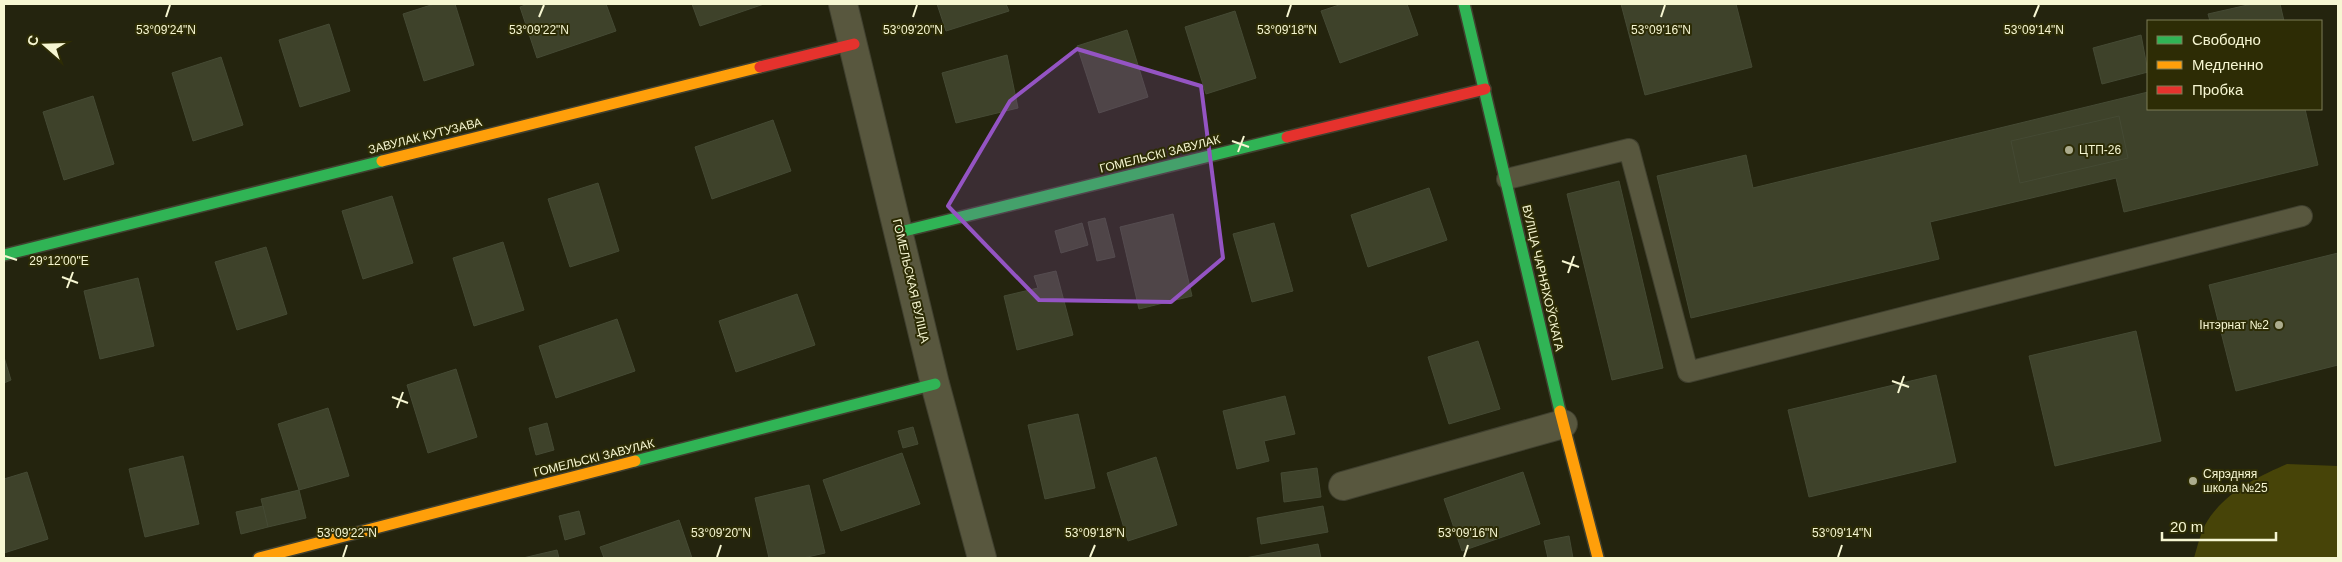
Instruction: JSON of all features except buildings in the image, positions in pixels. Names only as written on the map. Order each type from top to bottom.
[{"type":"street","name":"ГОМЕЛЬСКАЯ ВУЛІЦА","points":[[843,4],[900,232],[935,384],[982,558]]},
{"type":"street","name":"ВУЛІЦА ЧАРНЯХОЎСКАГА","points":[[1464,4],[1563,424],[1598,558]]},
{"type":"street","name":"ЗАВУЛАК КУТУЗАВА","points":[[4,255],[854,44]]},
{"type":"street","name":"ГОМЕЛЬСКІ ЗАВУЛАК","points":[[900,232],[1485,89]]},
{"type":"street","name":"ГОМЕЛЬСКІ ЗАВУЛАК","points":[[259,558],[935,384]]},
{"type":"street","points":[[1343,486],[1563,424]]},
{"type":"lane","points":[[1506,179],[1630,149],[1688,372],[2302,216]]},
{"type":"highlighted area","points":[[1077,49],[1201,86],[1223,258],[1171,302],[1039,300],[948,206],[1010,101]]},
{"type":"shaded area","points":[[2287,464],[2338,466],[2338,558],[2194,558],[2205,525],[2221,504],[2252,481]]},
{"type":"traffic: fast","points":[[1464,4],[1560,411]]},
{"type":"traffic: fast","points":[[900,232],[1287,137]]},
{"type":"traffic: fast","points":[[4,255],[382,161]]},
{"type":"traffic: fast","points":[[635,461],[935,384]]},
{"type":"traffic: slow","points":[[382,161],[760,67]]},
{"type":"traffic: slow","points":[[1560,411],[1598,558]]},
{"type":"traffic: slow","points":[[259,558],[635,461]]},
{"type":"traffic: jam","points":[[760,67],[854,44]]},
{"type":"traffic: jam","points":[[1287,137],[1485,89]]},
{"type":"place","name":"ЦТП-26","points":[[2069,150]]},
{"type":"place","name":"Інтэрнат №2","points":[[2279,325]]},
{"type":"place","name":"Сярэдняя школа №25","points":[[2193,481]]}]
